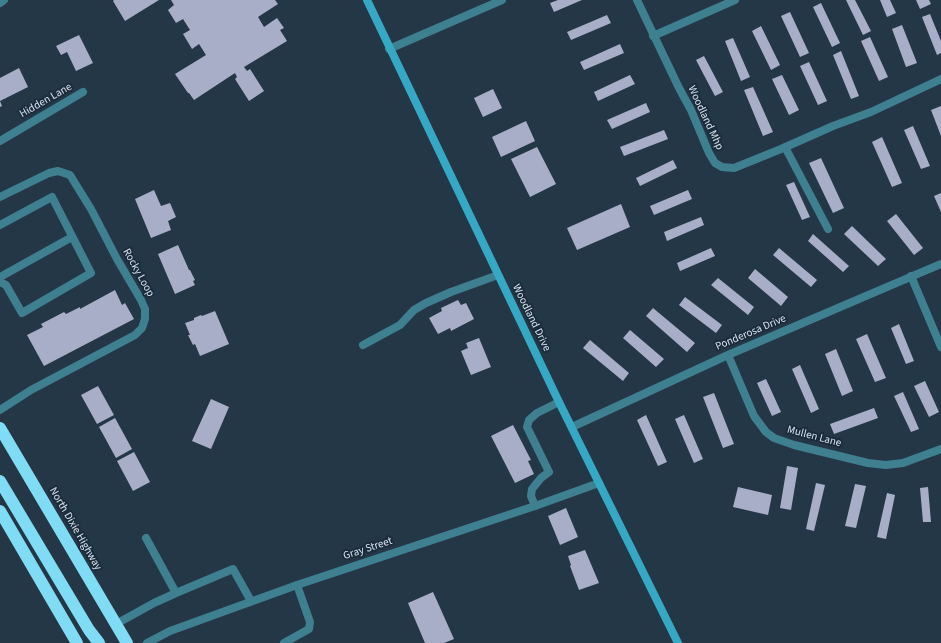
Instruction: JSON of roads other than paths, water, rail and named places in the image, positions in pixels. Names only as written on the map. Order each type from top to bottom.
[{"type":"highway","name":"North Dixie Highway","points":[[0,428],[127,643]]},
{"type":"highway","points":[[0,481],[89,630],[99,643]]},
{"type":"highway","points":[[0,511],[77,643]]},
{"type":"street","points":[[0,2],[4,0]]},
{"type":"street","name":"Woodland Drive","points":[[367,0],[389,49],[559,402],[678,643]]},
{"type":"street","points":[[389,49],[502,0]]},
{"type":"street","name":"Woodland Mhp","points":[[637,0],[691,110],[709,153],[715,163],[722,167],[734,168],[833,126],[871,112],[941,79]]},
{"type":"street","points":[[654,36],[735,0]]},
{"type":"street","name":"Hidden Lane","points":[[0,141],[83,92]]},
{"type":"street","points":[[785,147],[828,228]]},
{"type":"street","name":"Rocky Loop","points":[[0,197],[49,173],[58,171],[70,175],[92,209],[117,259],[141,300],[145,309],[146,319],[142,328],[135,335],[31,390],[0,410]]},
{"type":"street","points":[[0,225],[52,197],[91,273],[22,313],[6,285],[0,282]]},
{"type":"street","points":[[0,277],[72,237]]},
{"type":"street","name":"Ponderosa Drive","points":[[572,427],[728,355],[941,264]]},
{"type":"street","points":[[363,345],[400,324],[414,310],[426,303],[458,289],[498,275]]},
{"type":"street","points":[[912,276],[941,347]]},
{"type":"street","name":"Mullen Lane","points":[[728,355],[754,416],[766,432],[774,438],[794,445],[868,463],[886,465],[903,463],[941,449]]},
{"type":"street","points":[[535,506],[531,496],[532,490],[541,478],[549,472],[527,427],[529,420],[559,402]]},
{"type":"street","name":"Gray Street","points":[[147,643],[170,631],[251,601],[535,506],[599,483]]},
{"type":"street","points":[[146,538],[176,593]]},
{"type":"street","points":[[116,624],[154,603],[233,569],[251,601]]},
{"type":"street","points":[[284,643],[309,629],[310,622],[297,585]]}]
